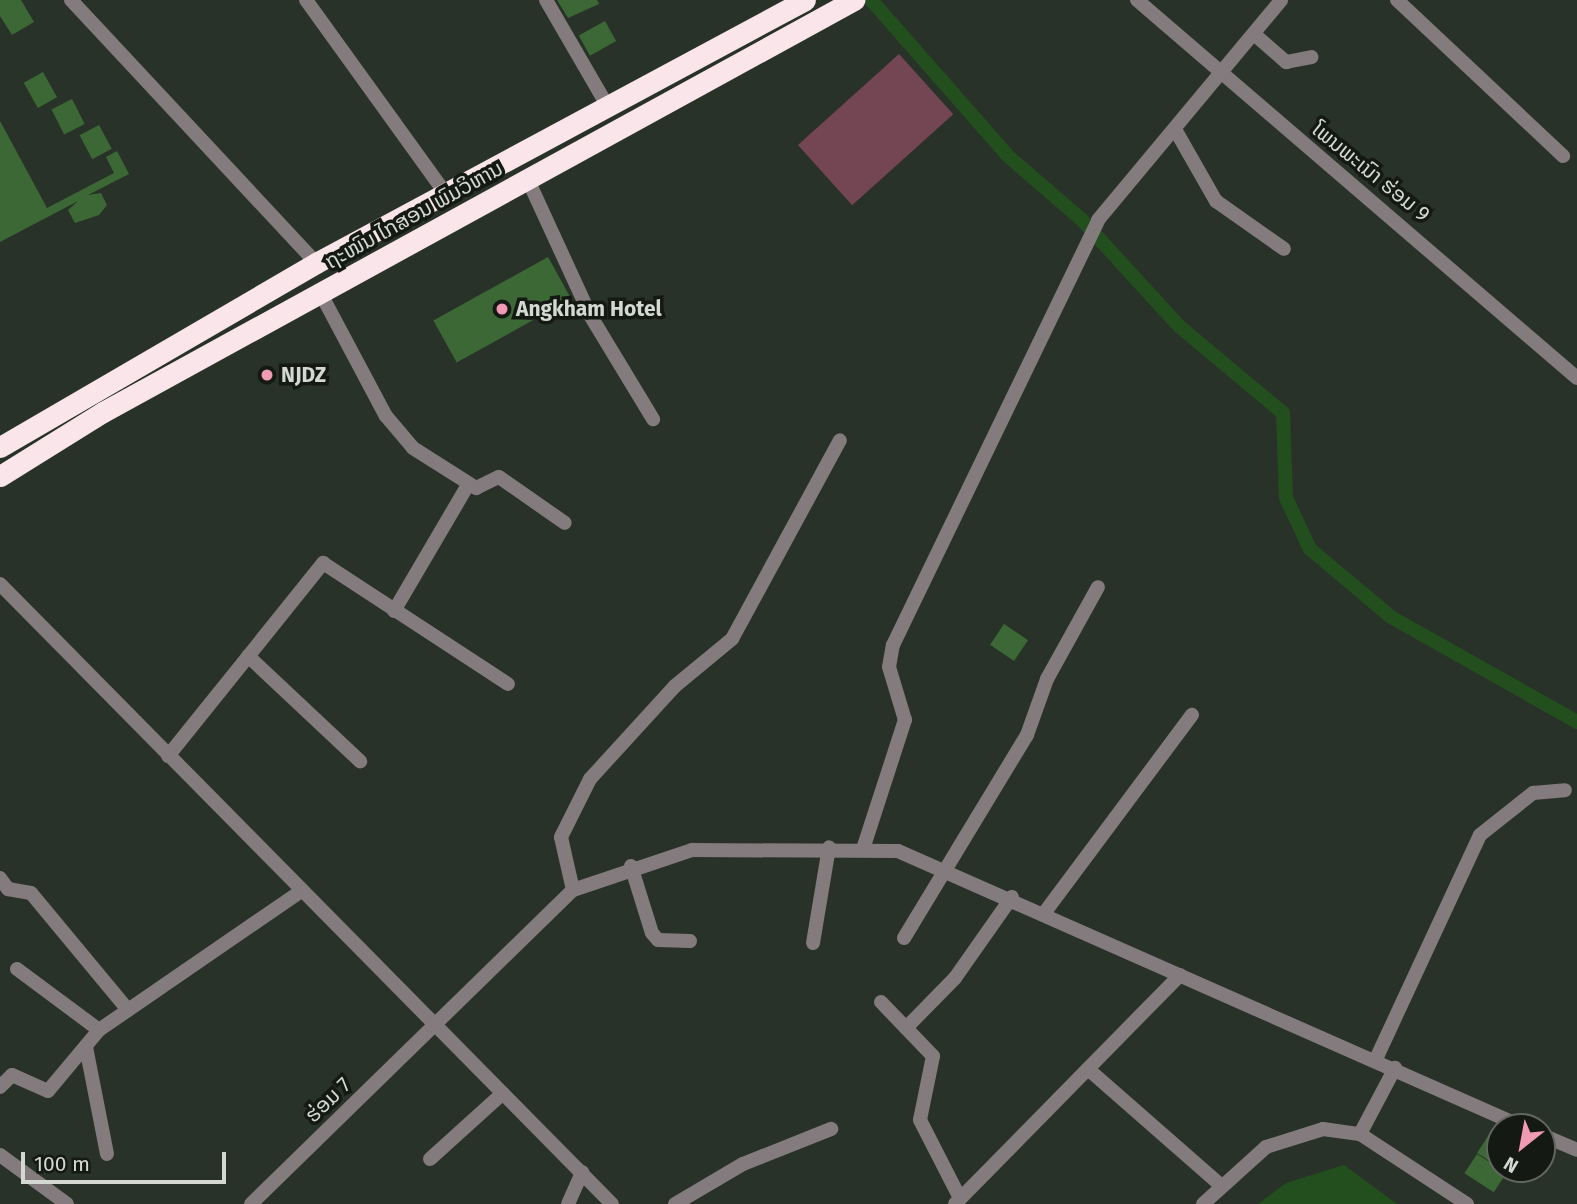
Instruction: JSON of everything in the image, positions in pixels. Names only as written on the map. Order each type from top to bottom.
[{"type":"highway","name":"ຖະໜົນ ໄກສອນ ພົມວິຫານ","points":[[0,447],[316,264],[546,137],[608,107],[805,0]]},
{"type":"highway","name":"ຖະໜົນ ໄກສອນ ພົມວິຫານ","points":[[0,476],[103,412],[854,0]]},
{"type":"highway","points":[[546,137],[561,162]]},
{"type":"street","points":[[71,0],[316,264]]},
{"type":"street","points":[[306,0],[446,194]]},
{"type":"street","points":[[546,0],[608,107]]},
{"type":"street","name":"ໂພນພະເນົາ ຮ່ອມ 9","points":[[1137,0],[1221,75],[1325,156],[1577,378]]},
{"type":"street","points":[[863,849],[905,720],[889,667],[893,645],[1098,220],[1176,131],[1281,0]]},
{"type":"street","points":[[1396,0],[1563,156]]},
{"type":"street","points":[[1254,34],[1286,62],[1312,57]]},
{"type":"street","points":[[1176,131],[1216,201],[1284,249]]},
{"type":"street","points":[[528,180],[596,326],[653,419]]},
{"type":"street","points":[[321,294],[402,438],[468,485],[478,488],[499,477],[565,523]]},
{"type":"street","points":[[840,440],[732,639],[675,685],[584,789],[561,837],[573,890],[631,866],[692,850],[829,847],[898,851],[1012,897],[1180,975],[1376,1059],[1493,1113]]},
{"type":"street","points":[[394,611],[468,485]]},
{"type":"street","points":[[168,756],[323,563],[509,684]]},
{"type":"street","points":[[0,584],[612,1204]]},
{"type":"street","points":[[904,938],[1027,734],[1047,679],[1098,587]]},
{"type":"street","points":[[248,656],[360,761]]},
{"type":"street","points":[[1045,912],[1192,715]]},
{"type":"street","points":[[1376,1059],[1480,835],[1533,793],[1565,790]]},
{"type":"street","points":[[813,943],[829,847]]},
{"type":"street","points":[[631,866],[652,933],[658,940],[690,941]]},
{"type":"street","points":[[0,878],[8,889],[32,894],[128,1010]]},
{"type":"street","name":"ຮ່ອມ 7","points":[[251,1204],[573,890]]},
{"type":"street","points":[[0,1087],[12,1075],[48,1091],[99,1030],[301,891]]},
{"type":"street","points":[[906,1028],[956,978],[1012,897]]},
{"type":"street","points":[[17,969],[99,1030]]},
{"type":"street","points":[[881,1002],[933,1056],[920,1120],[958,1201],[1180,975]]},
{"type":"street","points":[[86,1047],[107,1154]]},
{"type":"street","points":[[1360,1134],[1395,1068]]},
{"type":"street","points":[[1088,1069],[1218,1184]]},
{"type":"street","points":[[430,1159],[502,1093]]},
{"type":"street","points":[[675,1204],[743,1164],[831,1129]]},
{"type":"street","points":[[1203,1204],[1218,1184],[1285,1138],[1323,1129],[1360,1134],[1467,1204]]},
{"type":"street","points":[[1556,1141],[1577,1150]]},
{"type":"street","points":[[0,1154],[67,1204]]},
{"type":"street","points":[[568,1204],[582,1172]]},
{"type":"shaded area","points":[[899,54],[953,114],[852,205],[798,145]]},
{"type":"shaded area","points":[[1344,1165],[1397,1204],[1258,1204],[1286,1183]]},
{"type":"building","points":[[0,0],[21,0],[34,22],[12,35],[0,16]]},
{"type":"building","points":[[557,0],[597,0],[599,4],[568,18]]},
{"type":"building","points":[[605,21],[616,41],[590,56],[579,36]]},
{"type":"building","points":[[43,72],[57,97],[38,108],[24,83]]},
{"type":"building","points":[[72,99],[85,124],[64,134],[52,109]]},
{"type":"building","points":[[0,121],[47,208],[114,173],[106,157],[117,151],[129,174],[88,195],[101,193],[107,205],[99,215],[75,223],[68,210],[78,201],[0,242]]},
{"type":"building","points":[[99,125],[112,149],[92,159],[80,135]]},
{"type":"building","name":"Angkham Hotel","points":[[548,257],[571,299],[457,362],[433,321]]},
{"type":"building","points":[[1004,624],[1028,640],[1014,661],[990,645]]},
{"type":"building","points":[[1486,1139],[1486,1159],[1477,1153]]},
{"type":"building","points":[[1477,1154],[1486,1160],[1486,1183],[1500,1183],[1494,1192],[1464,1173]]},
{"type":"waterway","points":[[872,1],[1008,156],[1081,219],[1179,326],[1283,413],[1286,498],[1310,549],[1391,617],[1577,722]]},
{"type":"place","name":"Angkham Hotel","points":[[502,309]]},
{"type":"place","name":"NJDZ","points":[[267,375]]}]
